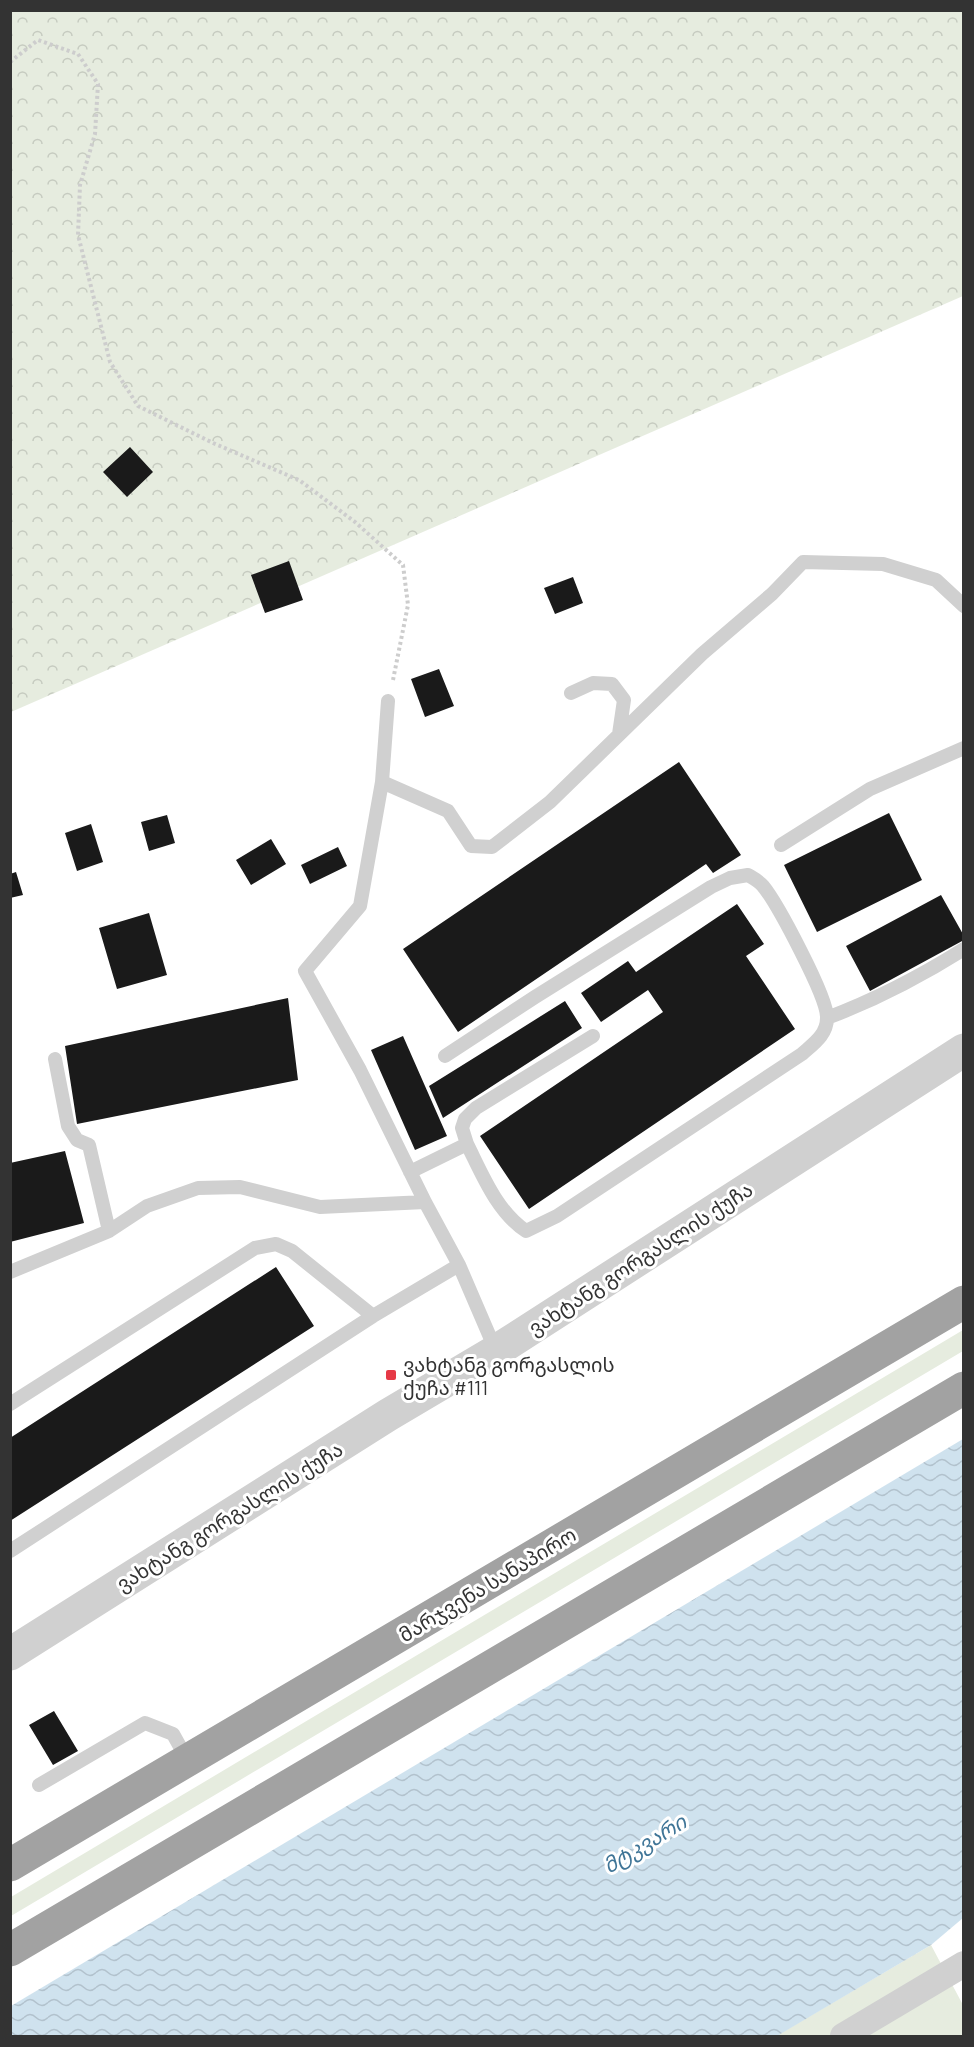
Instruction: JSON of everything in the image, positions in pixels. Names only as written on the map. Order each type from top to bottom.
[{"type":"highway","name":"მარჯვენა სანაპირო","points":[[10,1865],[963,1302]]},
{"type":"highway","points":[[10,1950],[963,1388]]},
{"type":"street","name":"ვახტანგ გორგასლის ქუჩა","points":[[10,1654],[388,1415],[496,1351],[963,1050]]},
{"type":"street","points":[[843,2037],[963,1964]]},
{"type":"lane","points":[[382,782],[448,811],[471,846],[492,847],[550,802],[702,654],[772,594],[803,562],[883,564],[936,580],[963,606]]},
{"type":"lane","points":[[571,693],[593,683],[612,684],[624,700],[619,734]]},
{"type":"lane","points":[[388,701],[382,782],[360,906],[305,971],[360,1070],[459,1265],[496,1351]]},
{"type":"lane","points":[[781,845],[870,789],[963,748]]},
{"type":"lane","points":[[445,1056],[711,887],[730,878],[748,875],[762,884],[789,930],[822,996],[828,1018],[822,1036],[802,1054],[556,1216],[526,1231],[512,1222],[489,1187],[467,1144],[462,1128],[465,1119],[476,1108],[593,1036]]},
{"type":"lane","points":[[828,1018],[853,1009],[932,969],[963,948]]},
{"type":"lane","points":[[55,1059],[68,1126],[77,1140],[88,1145],[109,1232]]},
{"type":"lane","points":[[410,1172],[467,1144]]},
{"type":"lane","points":[[10,1272],[109,1232],[147,1206],[198,1188],[240,1187],[320,1206],[425,1202]]},
{"type":"lane","points":[[10,1404],[255,1248],[276,1244],[292,1251],[373,1316]]},
{"type":"lane","points":[[10,1551],[373,1316],[459,1265]]},
{"type":"lane","points":[[39,1785],[145,1723],[173,1734],[188,1761]]},
{"type":"path","points":[[10,62],[38,40],[78,54],[98,84],[95,134],[80,186],[78,235],[110,362],[138,406],[213,443],[299,480],[356,522],[402,564],[408,604],[388,701]]},
{"type":"green space","points":[[11,11],[963,11],[963,296],[11,712]]},
{"type":"green space","points":[[963,1330],[963,1351],[11,1916],[11,1897]]},
{"type":"green space","points":[[931,1945],[963,2005],[963,2036],[776,2036]]},
{"type":"water","name":"მტკვარი","points":[[963,1439],[963,1918],[931,1945],[777,2036],[11,2036],[11,2006]]},
{"type":"building","points":[[130,447],[153,472],[127,497],[103,472]]},
{"type":"building","points":[[289,561],[303,600],[265,613],[251,575]]},
{"type":"building","points":[[573,577],[583,603],[555,614],[544,588]]},
{"type":"building","points":[[439,669],[454,706],[425,717],[411,679]]},
{"type":"building","points":[[679,762],[741,855],[713,873],[706,864],[458,1032],[403,949]]},
{"type":"building","points":[[889,813],[922,880],[817,932],[784,865]]},
{"type":"building","points":[[167,815],[175,843],[149,851],[141,822]]},
{"type":"building","points":[[91,824],[103,862],[77,871],[65,833]]},
{"type":"building","points":[[271,839],[286,864],[251,885],[236,860]]},
{"type":"building","points":[[338,847],[347,866],[310,884],[301,865]]},
{"type":"building","points":[[16,872],[23,895],[10,898],[10,874]]},
{"type":"building","points":[[941,895],[964,936],[964,940],[870,991],[846,946]]},
{"type":"building","points":[[737,904],[764,944],[746,956],[795,1029],[529,1209],[480,1136],[663,1012],[648,990],[601,1022],[581,993],[628,961],[636,972]]},
{"type":"building","points":[[149,913],[167,975],[117,989],[99,928]]},
{"type":"building","points":[[288,998],[298,1080],[77,1124],[65,1046]]},
{"type":"building","points":[[565,1001],[582,1028],[443,1118],[429,1086]]},
{"type":"building","points":[[403,1036],[447,1136],[415,1150],[371,1050]]},
{"type":"building","points":[[65,1151],[84,1223],[10,1242],[10,1163]]},
{"type":"building","points":[[276,1267],[314,1326],[10,1521],[10,1438]]},
{"type":"building","points":[[54,1711],[78,1751],[53,1765],[29,1725]]},
{"type":"place","name":"ვახტანგ გორგასლის ქუჩა #111","points":[[391,1375]]}]
